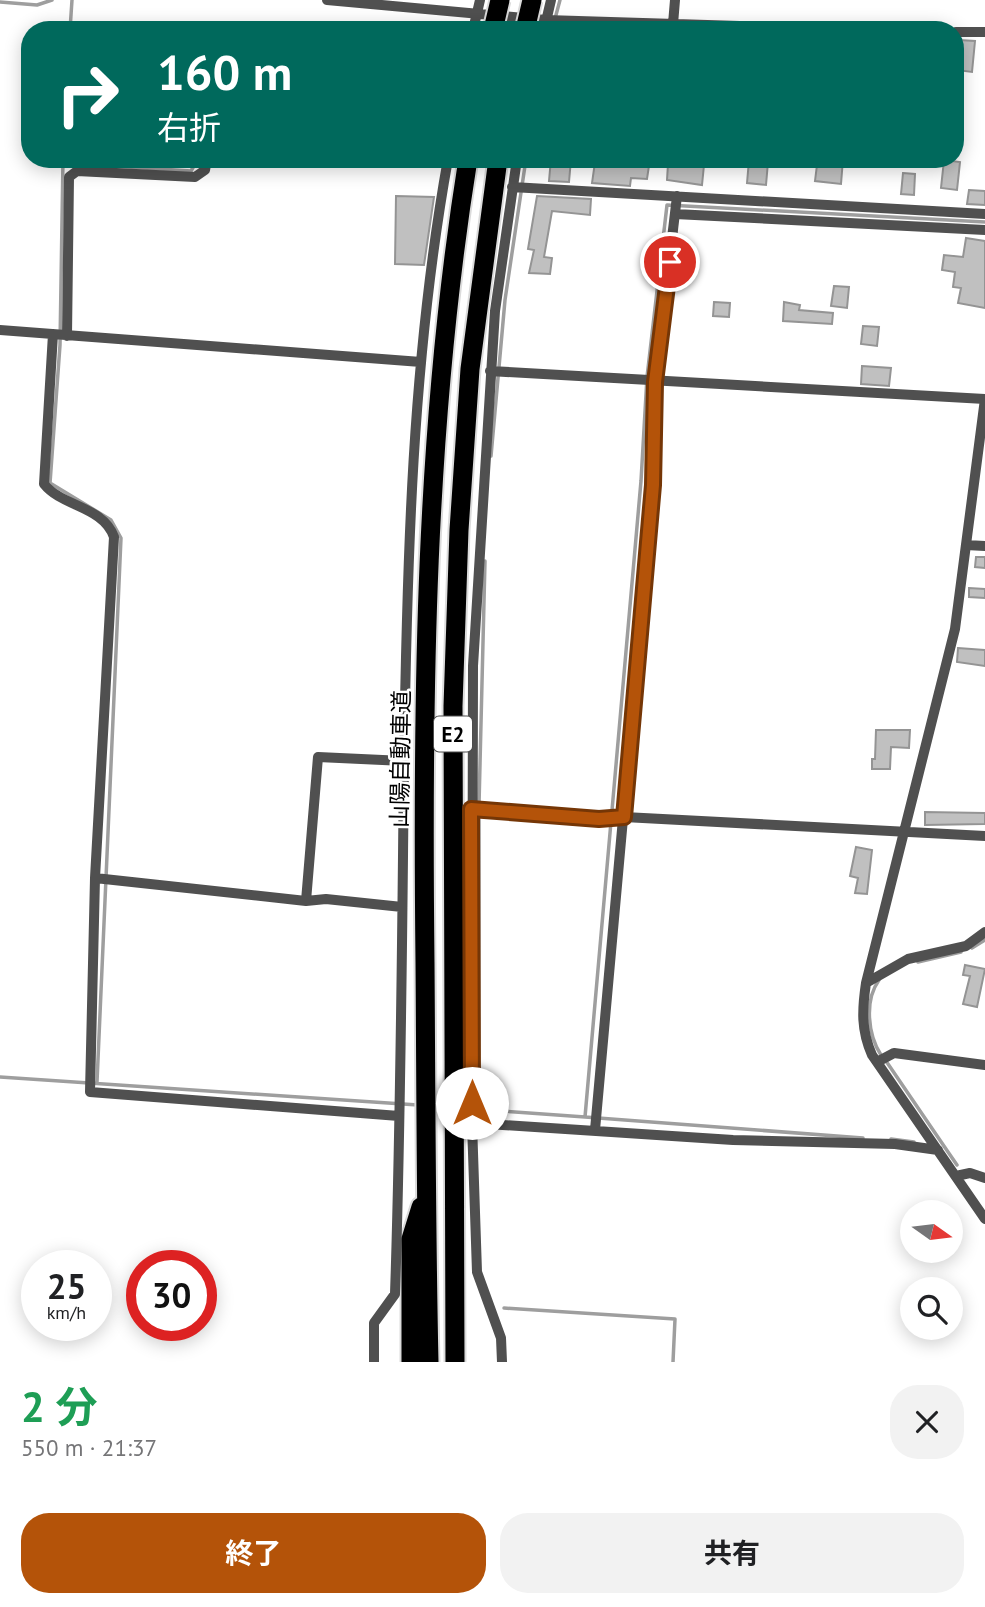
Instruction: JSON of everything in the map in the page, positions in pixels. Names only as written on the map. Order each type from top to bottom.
[{"type":"highway","points":[[495,21],[500,0]]},
{"type":"highway","points":[[527,21],[533,0]]},
{"type":"highway","name":"山陽自動車道","points":[[429,1362],[419,1311],[427,1188],[424,863],[430,513],[441,361],[453,254],[467,168]]},
{"type":"highway","name":"E2","points":[[457,1362],[454,1312],[453,705],[458,544],[470,369],[497,168]]},
{"type":"highway","points":[[411,1362],[419,1311]]},
{"type":"street","points":[[327,0],[532,21]]},
{"type":"street","points":[[475,21],[480,0]]},
{"type":"street","points":[[550,21],[551,0]]},
{"type":"street","points":[[673,21],[674,0]]},
{"type":"street","points":[[964,32],[985,32]]},
{"type":"street","points":[[205,168],[195,177],[77,171],[69,177],[60,335],[44,484],[52,494],[88,510],[110,526],[114,537],[102,879],[90,1093],[399,1113]]},
{"type":"street","points":[[374,1362],[374,1323],[395,1294],[410,519],[428,284],[447,168]]},
{"type":"street","points":[[502,1362],[501,1338],[477,1272],[472,1119],[477,809],[475,598],[495,371],[517,168]]},
{"type":"street","points":[[517,187],[676,205],[985,230]]},
{"type":"street","points":[[676,205],[985,214]]},
{"type":"street","points":[[596,1122],[617,818],[653,485],[650,381],[676,205]]},
{"type":"street","points":[[0,330],[421,362]]},
{"type":"street","points":[[495,371],[985,399],[955,629],[866,983],[862,1013],[864,1035],[985,1219]]},
{"type":"street","points":[[966,545],[985,546]]},
{"type":"street","points":[[306,901],[318,757],[404,761]]},
{"type":"street","points":[[477,809],[985,836]]},
{"type":"street","points":[[102,879],[306,901],[326,899],[402,907]]},
{"type":"street","points":[[866,983],[908,959],[966,946],[985,932]]},
{"type":"street","points":[[881,1059],[894,1053],[985,1065]]},
{"type":"street","points":[[472,1119],[596,1122],[733,1140],[895,1144],[938,1150]]},
{"type":"street","points":[[956,1176],[970,1172],[985,1178]]},
{"type":"building","points":[[964,40],[975,41],[972,72],[964,71]]},
{"type":"building","points":[[550,168],[570,168],[569,182],[549,181]]},
{"type":"building","points":[[594,168],[649,168],[647,179],[631,178],[630,186],[592,183]]},
{"type":"building","points":[[668,168],[704,168],[702,185],[667,180]]},
{"type":"building","points":[[748,168],[767,168],[766,185],[747,183]]},
{"type":"building","points":[[817,168],[842,168],[841,184],[815,181]]},
{"type":"building","points":[[943,168],[959,168],[957,190],[941,188]]},
{"type":"building","points":[[903,173],[915,174],[914,195],[901,194]]},
{"type":"building","points":[[969,190],[985,191],[985,205],[967,204]]},
{"type":"building","points":[[396,196],[434,197],[424,265],[395,264]]},
{"type":"building","points":[[537,196],[591,199],[590,215],[552,211],[544,257],[552,258],[550,274],[529,273],[534,250],[528,249]]},
{"type":"building","points":[[966,238],[985,241],[985,308],[958,303],[961,288],[953,287],[955,272],[942,270],[944,255],[963,257]]},
{"type":"building","points":[[834,286],[849,287],[847,308],[831,306]]},
{"type":"building","points":[[714,302],[730,303],[729,317],[713,316]]},
{"type":"building","points":[[784,302],[800,305],[799,310],[833,313],[832,324],[783,321]]},
{"type":"building","points":[[863,326],[879,327],[877,346],[861,344]]},
{"type":"building","points":[[862,366],[891,368],[889,386],[861,384]]},
{"type":"building","points":[[976,557],[985,557],[985,568],[975,567]]},
{"type":"building","points":[[969,588],[985,589],[985,598],[969,597]]},
{"type":"building","points":[[958,648],[985,650],[985,666],[957,662]]},
{"type":"building","points":[[876,730],[910,730],[909,748],[891,747],[890,769],[872,769]]},
{"type":"building","points":[[925,812],[985,813],[985,824],[925,825]]},
{"type":"building","points":[[856,847],[872,850],[867,894],[855,893],[858,878],[850,876]]},
{"type":"building","points":[[965,965],[985,969],[977,1007],[963,1004],[970,976],[963,975]]},
{"type":"waterway","points":[[0,2],[37,5],[52,0]]},
{"type":"waterway","points":[[71,21],[72,0]]},
{"type":"waterway","points":[[554,21],[560,0]]},
{"type":"waterway","points":[[63,168],[60,345],[50,483],[111,520],[121,538],[97,1082]]},
{"type":"waterway","points":[[143,168],[191,171],[193,168]]},
{"type":"waterway","points":[[491,456],[505,300],[525,168]]},
{"type":"waterway","points":[[461,1108],[585,1117],[641,481],[647,377],[667,205],[985,222]]},
{"type":"waterway","points":[[479,1110],[479,805],[485,561]]},
{"type":"waterway","points":[[972,948],[985,940]]},
{"type":"waterway","points":[[918,962],[961,952]]},
{"type":"waterway","points":[[879,980],[871,998],[870,1018],[873,1038],[881,1055]]},
{"type":"waterway","points":[[886,1061],[946,1149]]},
{"type":"waterway","points":[[0,1077],[418,1105]]},
{"type":"waterway","points":[[433,1106],[449,1108]]},
{"type":"waterway","points":[[585,1117],[863,1138]]},
{"type":"waterway","points":[[891,1139],[914,1142]]},
{"type":"waterway","points":[[946,1149],[957,1165]]},
{"type":"waterway","points":[[504,1308],[675,1319],[673,1362]]},
{"type":"route","points":[[472,1103],[471,809],[599,819],[624,817],[653,485],[655,382],[670,262]]}]
